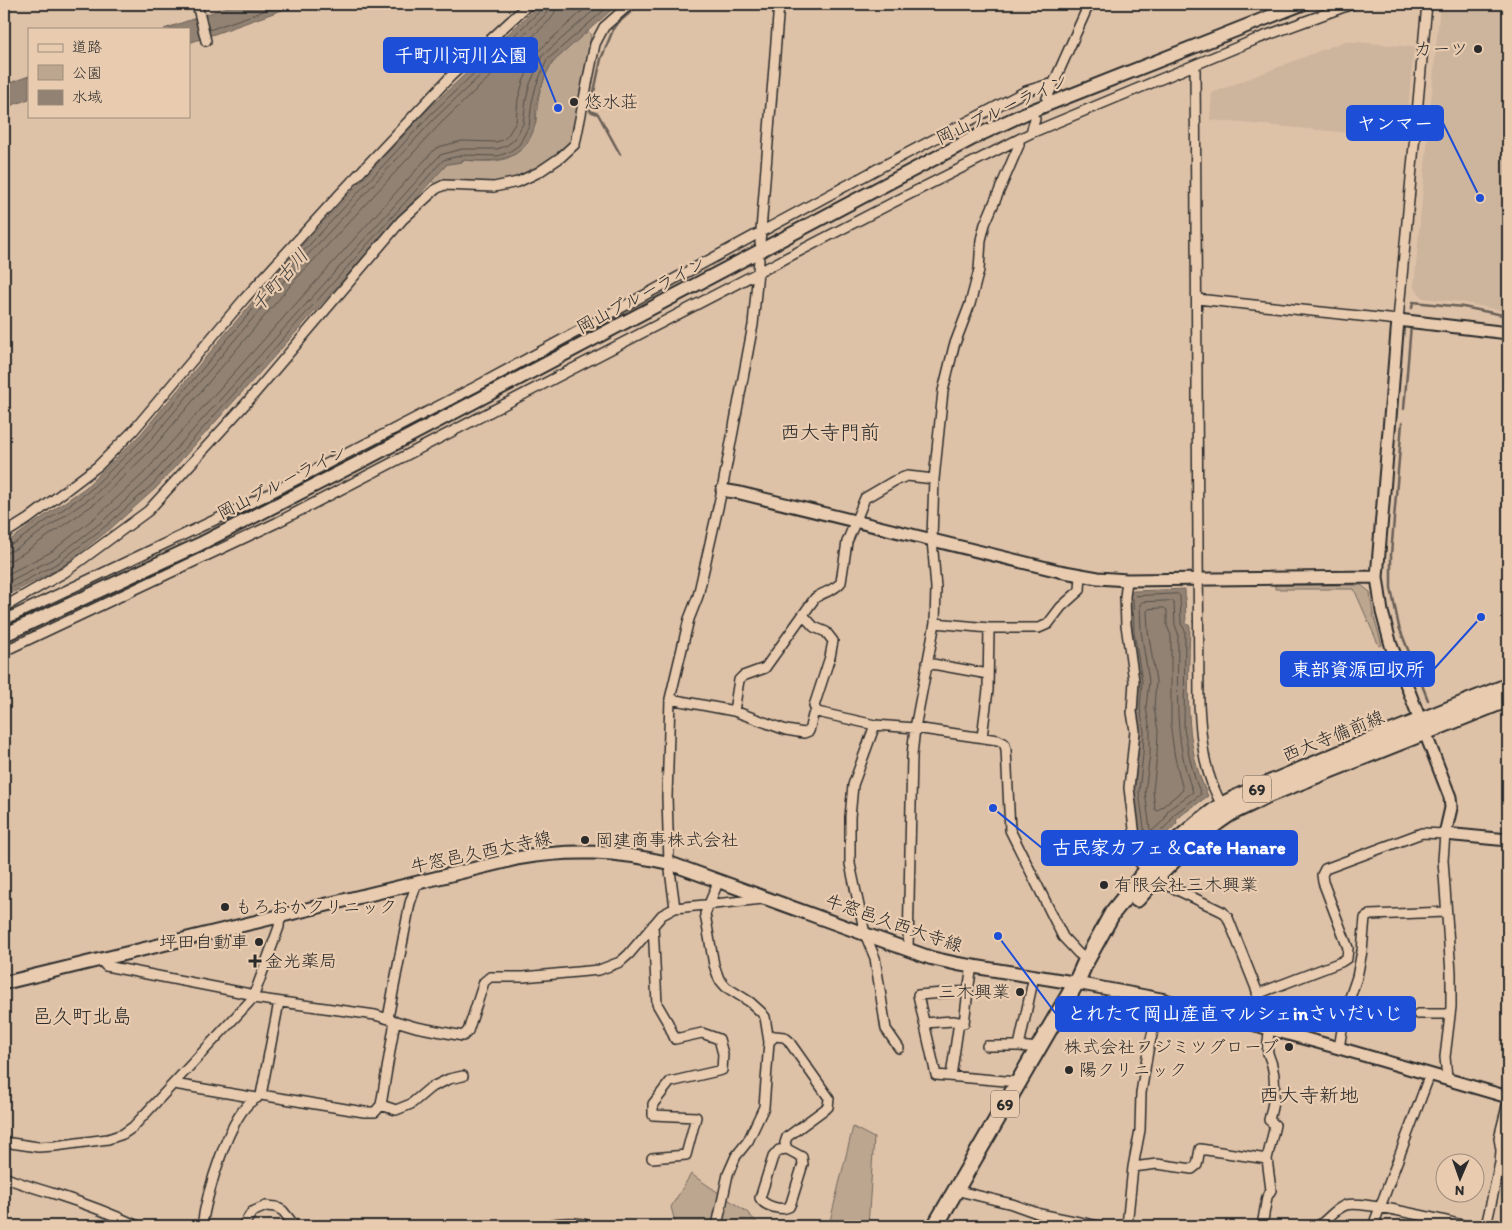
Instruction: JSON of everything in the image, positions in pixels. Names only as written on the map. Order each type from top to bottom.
[{"type":"main road","name":"岡山ブルーライン","points":[[4,635],[200,544],[366,460],[981,134],[1026,114],[1302,4]]},
{"type":"main road","name":"西大寺備前線","points":[[1423,726],[1508,686]]},
{"type":"main road","name":"西大寺備前線","points":[[1076,983],[1094,964],[1113,929],[1152,873],[1163,853],[1198,824],[1286,776],[1423,726],[1508,699]]},
{"type":"main road","name":"牛窓邑久西大寺線","points":[[4,983],[519,858],[561,852],[605,852],[639,856],[669,863],[931,958],[1076,983]]},
{"type":"main road","name":"西大寺備前線","points":[[934,1226],[1076,983],[1113,912],[1152,873]]},
{"type":"street","points":[[4,534],[28,519],[98,466],[133,431],[245,298],[338,196],[451,76],[529,4]]},
{"type":"street","points":[[4,607],[65,572],[148,511],[249,400],[402,220],[436,189],[444,185],[474,188],[494,187],[518,182],[539,172],[561,157],[575,144],[595,44],[604,27],[630,4]]},
{"type":"street","points":[[760,243],[778,4]]},
{"type":"street","points":[[1047,98],[1089,4]]},
{"type":"street","points":[[4,652],[274,519],[489,408],[757,274],[1019,138],[1311,18],[1352,4]]},
{"type":"street","points":[[1427,4],[1377,577],[1378,595],[1386,629],[1450,798],[1451,808],[1445,834],[1443,860],[1451,972],[1450,1014],[1444,1057],[1447,1078]]},
{"type":"street","points":[[197,7],[206,41]]},
{"type":"street","points":[[1195,65],[1200,732],[1208,772],[1226,810]]},
{"type":"street","points":[[4,620],[263,501],[479,389],[761,232],[1026,91],[1053,84]]},
{"type":"street","points":[[1031,133],[1035,119]]},
{"type":"street","points":[[908,949],[912,754],[915,728],[935,623],[936,588],[932,539],[934,479],[943,391],[954,346],[970,304],[979,270],[981,240],[985,224],[1019,145],[1019,138]]},
{"type":"street","points":[[675,908],[669,863],[667,788],[670,699],[689,619],[698,596],[722,490],[753,325],[759,260]]},
{"type":"street","points":[[1197,299],[1508,333]]},
{"type":"street","points":[[734,711],[739,680],[743,676],[765,668],[815,598],[823,592],[838,587],[842,582],[847,542],[865,498],[894,481],[907,476],[934,479]]},
{"type":"street","points":[[722,490],[1081,575],[1127,580],[1377,577]]},
{"type":"street","points":[[935,623],[989,628],[1039,628],[1048,624],[1061,607],[1080,590],[1081,575]]},
{"type":"street","points":[[1127,580],[1125,597],[1126,625],[1134,681],[1132,712],[1136,731],[1129,788],[1138,861],[1171,887],[1223,912],[1228,918],[1269,1021],[1268,1053],[1272,1063],[1275,1084],[1275,1099],[1269,1120],[1275,1125],[1267,1159],[1271,1190],[1267,1197],[1262,1226]]},
{"type":"street","points":[[803,615],[814,627],[826,632],[833,641],[830,657],[814,706],[817,712]]},
{"type":"street","points":[[982,737],[988,674],[989,628]]},
{"type":"street","points":[[927,664],[988,674]]},
{"type":"street","points":[[670,699],[734,711],[786,730],[804,733],[809,731],[813,715],[817,712]]},
{"type":"street","points":[[817,712],[875,725],[982,737],[1004,743],[1006,749],[1010,830],[1063,937],[1087,960]]},
{"type":"street","points":[[875,725],[853,785],[850,817],[850,864],[865,934],[875,958],[886,1029],[899,1048]]},
{"type":"street","points":[[1258,994],[1347,958],[1348,948],[1322,878],[1325,869],[1422,833],[1508,840]]},
{"type":"street","points":[[717,1226],[728,1174],[736,1156],[748,1141],[764,1107],[768,1042],[765,1017],[762,1012],[726,987],[719,979],[714,965],[706,914],[719,880]]},
{"type":"street","points":[[174,1084],[364,1112],[376,1112],[381,1105],[410,903],[417,883]]},
{"type":"street","points":[[100,959],[106,966],[278,1002],[392,1019],[416,1027],[463,1036],[468,1031],[484,982],[490,978],[599,970],[620,962],[662,915],[675,908],[709,903],[771,899]]},
{"type":"street","points":[[1340,1048],[1346,1012],[1358,977],[1365,918],[1370,915],[1446,912]]},
{"type":"street","points":[[4,1142],[38,1147],[55,1146],[108,1139],[133,1128],[254,997],[279,927],[280,915]]},
{"type":"street","points":[[652,1158],[686,1155],[696,1117],[653,1115],[653,1104],[670,1082],[722,1070],[723,1054],[719,1039],[702,1033],[675,1039],[668,1022],[657,1004],[653,926]]},
{"type":"street","points":[[924,1023],[964,1023],[972,966]]},
{"type":"street","points":[[1019,1046],[1034,976]]},
{"type":"street","points":[[1076,983],[1115,989],[1161,1000],[1340,1048],[1508,1097]]},
{"type":"street","points":[[968,991],[918,995],[936,1075],[1018,1082]]},
{"type":"street","points":[[1127,1226],[1140,1130],[1141,1093],[1148,1051],[1161,1000]]},
{"type":"street","points":[[202,1226],[214,1174],[225,1144],[245,1107],[258,1097],[278,1002]]},
{"type":"street","points":[[1418,1014],[1450,1014]]},
{"type":"street","points":[[951,1076],[959,1022]]},
{"type":"street","points":[[768,1042],[775,1036],[784,1037],[788,1040],[829,1098],[826,1109],[787,1137],[787,1149]]},
{"type":"street","points":[[987,1046],[1038,1048]]},
{"type":"street","points":[[1374,1226],[1430,1074]]},
{"type":"street","points":[[381,1105],[396,1110],[411,1104],[430,1088],[450,1078],[463,1076]]},
{"type":"street","points":[[1486,1226],[1500,1163],[1501,1150],[1499,1138],[1508,1102]]},
{"type":"street","points":[[787,1149],[802,1157],[804,1164],[791,1203],[783,1209],[764,1203],[760,1198],[775,1153],[779,1150],[787,1149]]},
{"type":"street","points":[[1134,1167],[1156,1164],[1192,1169],[1197,1165],[1200,1149],[1267,1159]]},
{"type":"street","points":[[4,1177],[32,1188],[56,1194],[138,1226]]},
{"type":"street","points":[[955,1190],[1012,1204],[1040,1214],[1098,1226]]},
{"type":"street","points":[[1318,1226],[1337,1209],[1347,1205],[1380,1208],[1467,1226]]},
{"type":"street","points":[[243,1226],[252,1212],[266,1206],[276,1207],[283,1211],[296,1226]]},
{"type":"street","points":[[1421,1226],[1424,1217]]},
{"type":"street","points":[[543,1226],[560,1222],[589,1226]]},
{"type":"shaded area","points":[[1440,4],[1508,4],[1508,312],[1460,302],[1423,298],[1414,287]]},
{"type":"shaded area","points":[[1345,41],[1414,47],[1405,138],[1210,120],[1212,93]]},
{"type":"green space","points":[[588,31],[591,35],[578,118],[571,142],[546,162],[529,171],[498,182],[436,184],[431,181],[447,164],[461,162],[462,160],[501,160],[517,152],[524,145],[535,125],[541,86],[549,68],[560,55]]},
{"type":"green space","points":[[1275,585],[1361,585],[1370,592],[1373,614],[1382,645],[1379,646],[1354,589],[1275,589]]},
{"type":"green space","points":[[853,1127],[874,1138],[868,1226],[814,1226],[830,1221]]},
{"type":"green space","points":[[691,1174],[747,1212],[760,1226],[676,1226],[671,1207]]},
{"type":"water","points":[[236,4],[299,4],[190,43],[190,28],[167,28]]},
{"type":"water","name":"千町古川","points":[[540,4],[618,4],[552,63],[538,96],[535,125],[524,147],[507,158],[486,161],[462,160],[462,162],[447,164],[156,488],[110,529],[60,568],[4,597],[4,543],[85,488],[140,435],[282,267],[427,110]]},
{"type":"water","points":[[28,76],[28,99],[4,108],[4,85]]},
{"type":"water","points":[[1185,589],[1186,623],[1190,626],[1188,691],[1191,734],[1194,755],[1208,796],[1176,819],[1177,823],[1144,857],[1134,792],[1139,732],[1135,708],[1128,593],[1133,591]]},
{"type":"waterway","points":[[613,30],[618,23],[640,4]]},
{"type":"waterway","points":[[610,26],[613,30],[601,59],[590,111],[598,114],[620,154]]},
{"type":"waterway","points":[[1412,308],[1413,302],[1463,307],[1508,316]]},
{"type":"waterway","points":[[1404,409],[1411,325]]},
{"type":"waterway","points":[[1402,423],[1391,555],[1391,588],[1399,627],[1428,700]]},
{"type":"place","name":"カーツ","points":[[1478,49]]},
{"type":"place","name":"悠水荘","points":[[574,102]]},
{"type":"place","name":"千町川河川公園","points":[[558,108]]},
{"type":"place","name":"ヤンマー","points":[[1480,198]]},
{"type":"place","name":"東部資源回収所","points":[[1481,617]]},
{"type":"place","name":"古民家カフェ＆Cafe Hanare","points":[[993,808]]},
{"type":"place","name":"岡建商事株式会社","points":[[585,840]]},
{"type":"place","name":"有限会社三木興業","points":[[1104,885]]},
{"type":"place","name":"もろおかクリニック","points":[[225,907]]},
{"type":"place","name":"とれたて岡山産直マルシェinさいだいじ","points":[[998,936]]},
{"type":"place","name":"坪田自動車","points":[[259,942]]},
{"type":"place","name":"金光薬局","points":[[255,961]]},
{"type":"place","name":"三木興業","points":[[1020,992]]},
{"type":"place","name":"株式会社フジミツグローブ","points":[[1289,1047]]},
{"type":"place","name":"陽クリニック","points":[[1069,1070]]},
{"type":"district","name":"西大寺門前","points":[[830,432]]},
{"type":"district","name":"邑久町北島","points":[[82,1016]]},
{"type":"district","name":"西大寺新地","points":[[1309,1095]]}]
